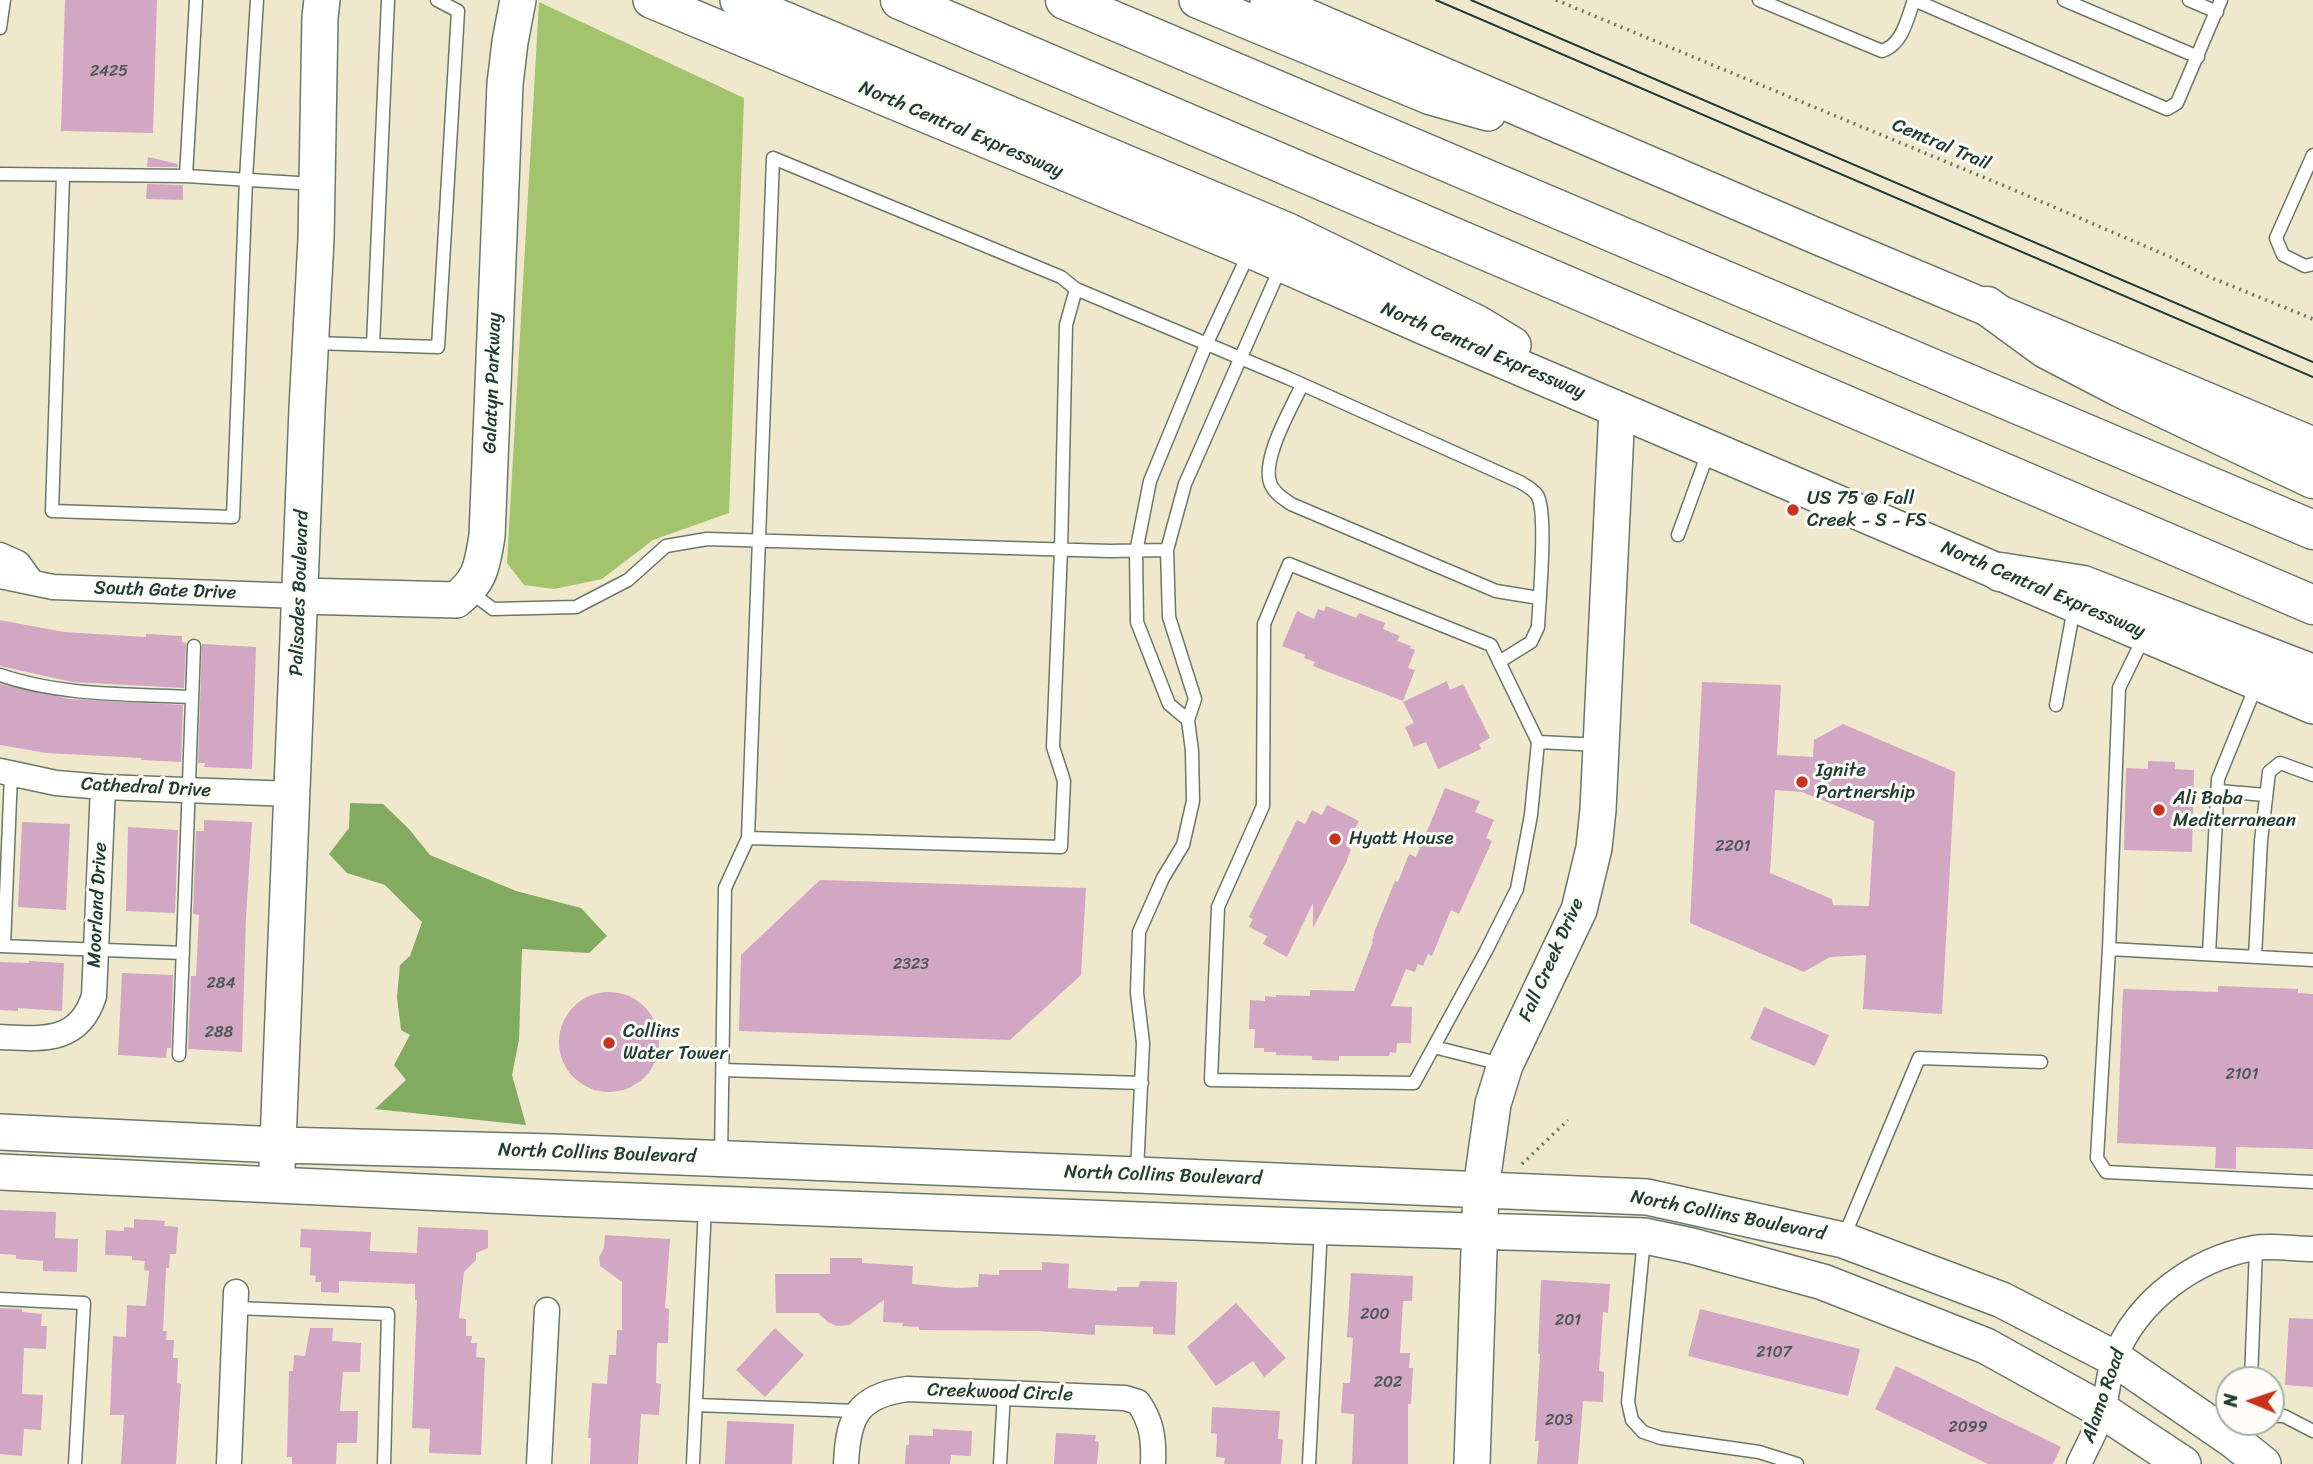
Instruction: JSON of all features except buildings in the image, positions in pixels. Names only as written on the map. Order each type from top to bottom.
[{"type":"highway","points":[[900,0],[2313,605]]},
{"type":"highway","points":[[1065,0],[2313,530]]},
{"type":"highway","points":[[1987,306],[2046,349],[2121,388],[2313,479]]},
{"type":"highway","points":[[2000,572],[2083,585],[2313,674]]},
{"type":"main road","name":"Palisades Boulevard","points":[[276,1185],[322,0]]},
{"type":"main road","name":"Galatyn Parkway","points":[[468,590],[481,572],[485,548],[505,84],[518,0]]},
{"type":"main road","name":"North Central Expressway","points":[[651,0],[1250,250],[1285,247],[1617,409],[2313,706]]},
{"type":"main road","points":[[738,0],[1285,247]]},
{"type":"main road","points":[[1197,0],[1431,97],[1609,147]]},
{"type":"main road","points":[[1268,0],[2313,444]]},
{"type":"main road","name":"Fall Creek Drive","points":[[1472,1464],[1481,1189],[1493,1104],[1505,1065],[1579,911],[1594,848],[1617,409]]},
{"type":"main road","points":[[300,596],[456,600],[468,590]]},
{"type":"main road","name":"North Collins Boulevard","points":[[0,1132],[714,1158],[1647,1197],[1843,1240],[2002,1300],[2114,1358],[2236,1435],[2263,1464]]},
{"type":"main road","points":[[705,1204],[714,1158]]},
{"type":"main road","name":"North Collins Boulevard","points":[[0,1172],[705,1204],[1644,1236],[1692,1246],[1823,1282],[1986,1346],[2103,1411],[2183,1464]]},
{"type":"main road","points":[[1135,1220],[1137,1175]]},
{"type":"main road","points":[[1823,1282],[1843,1240]]},
{"type":"street","points":[[0,555],[18,563],[31,581]]},
{"type":"street","name":"South Gate Drive","points":[[0,576],[52,587],[300,596]]},
{"type":"street","name":"Cathedral Drive","points":[[6,773],[57,783],[103,787],[293,794]]},
{"type":"street","name":"Moorland Drive","points":[[0,1037],[35,1038],[71,1031],[90,1008],[94,996],[103,787]]},
{"type":"street","name":"Alamo Road","points":[[2079,1464],[2103,1411],[2114,1358],[2130,1328],[2152,1299],[2181,1277],[2223,1257],[2256,1248],[2313,1249]]},
{"type":"street","points":[[229,1464],[236,1300]]},
{"type":"street","points":[[539,1464],[547,1310]]},
{"type":"street","name":"Creekwood Circle","points":[[856,1411],[872,1398],[897,1391],[1004,1392],[1125,1398],[1138,1402],[1151,1424],[1154,1440],[1153,1464]]},
{"type":"street","points":[[846,1464],[849,1436],[856,1411]]},
{"type":"lane","points":[[0,28],[4,0]]},
{"type":"lane","points":[[186,176],[197,0]]},
{"type":"lane","points":[[63,176],[52,511],[233,517],[246,179],[257,0]]},
{"type":"lane","points":[[373,345],[388,0]]},
{"type":"lane","points":[[310,343],[438,347],[458,11],[437,0]]},
{"type":"lane","points":[[1759,0],[1882,51],[1899,41],[1914,0],[2167,109],[2177,103],[2219,6],[2189,0]]},
{"type":"lane","points":[[2063,0],[2198,57]]},
{"type":"lane","points":[[2313,155],[2276,238],[2283,255],[2305,266],[2313,264]]},
{"type":"lane","points":[[714,1158],[723,1070],[725,888],[748,838],[773,158],[1061,277],[1076,289],[1302,385],[1531,489],[1538,495],[1543,514],[1538,626],[1531,642],[1499,662]]},
{"type":"lane","points":[[0,174],[186,176],[316,185]]},
{"type":"lane","points":[[1137,1175],[1143,1043],[1137,993],[1139,932],[1163,878],[1183,845],[1193,801],[1188,720],[1195,699],[1168,617],[1167,550],[1185,484],[1285,247]]},
{"type":"lane","points":[[1188,720],[1169,704],[1137,622],[1136,552],[1150,481],[1206,345],[1250,250]]},
{"type":"lane","points":[[748,838],[1061,847],[1063,781],[1053,747],[1066,325],[1076,289]]},
{"type":"lane","points":[[1302,385],[1268,466],[1271,486],[1277,495],[1291,504],[1496,591],[1539,598]]},
{"type":"lane","points":[[1678,536],[1710,448]]},
{"type":"lane","points":[[468,590],[493,609],[576,607],[628,580],[666,546],[707,539],[1136,552],[1167,550]]},
{"type":"lane","points":[[1289,564],[1491,645],[1538,742],[1531,815],[1517,889],[1413,1083],[1210,1080],[1218,907],[1263,806],[1264,624],[1289,564]]},
{"type":"lane","points":[[2056,705],[2075,603]]},
{"type":"lane","points":[[2146,633],[2119,688],[2109,949],[2097,1157],[2106,1172],[2313,1182]]},
{"type":"lane","points":[[179,1055],[194,646]]},
{"type":"lane","points":[[0,675],[26,684],[86,692],[192,697]]},
{"type":"lane","points":[[2209,954],[2218,779],[2258,681]]},
{"type":"lane","points":[[1538,742],[1601,745]]},
{"type":"lane","points":[[2255,957],[2261,841],[2269,772],[2280,763],[2313,775]]},
{"type":"lane","points":[[6,773],[2,946],[183,953]]},
{"type":"lane","points":[[2218,791],[2266,795]]},
{"type":"lane","points":[[2109,949],[2313,960]]},
{"type":"lane","points":[[1434,1047],[1505,1065]]},
{"type":"lane","points":[[1843,1240],[1919,1058],[2041,1062]]},
{"type":"lane","points":[[723,1070],[1142,1083]]},
{"type":"lane","points":[[693,1464],[705,1204]]},
{"type":"lane","points":[[1309,1464],[1321,1227]]},
{"type":"lane","points":[[1644,1236],[1628,1402],[1632,1420],[1643,1432],[1661,1438],[1759,1452],[1797,1464]]},
{"type":"lane","points":[[2252,1366],[2256,1248]]},
{"type":"lane","points":[[0,1299],[84,1303],[75,1464]]},
{"type":"lane","points":[[236,1300],[388,1314],[384,1464]]},
{"type":"lane","points":[[1000,1464],[1004,1392]]},
{"type":"lane","points":[[696,1405],[856,1411]]},
{"type":"lane","points":[[2285,1417],[2313,1431]]},
{"type":"path","name":"Central Trail","points":[[1556,0],[2007,187],[2174,258],[2207,276],[2313,319]]},
{"type":"path","points":[[1518,1168],[1568,1120]]},
{"type":"green space","points":[[539,2],[744,98],[729,513],[653,540],[602,579],[554,589],[524,585],[507,563]]},
{"type":"green space","points":[[350,803],[383,804],[409,829],[430,855],[516,891],[581,908],[607,936],[589,953],[522,949],[519,1040],[512,1075],[526,1125],[375,1109],[406,1080],[394,1065],[410,1035],[401,1030],[397,997],[400,965],[410,956],[422,922],[385,885],[347,873],[329,854],[349,828]]},
{"type":"tram line","points":[[1436,0],[2313,377]]},
{"type":"tram line","points":[[1471,0],[2313,362]]},
{"type":"place","name":"US 75 @ Fall Creek - S - FS","points":[[1793,510]]},
{"type":"place","name":"Ignite Partnership","points":[[1802,782]]},
{"type":"place","name":"Ali Baba Mediterranean","points":[[2159,810]]},
{"type":"place","name":"Hyatt House","points":[[1335,839]]},
{"type":"place","name":"Collins Water Tower","points":[[609,1043]]}]
